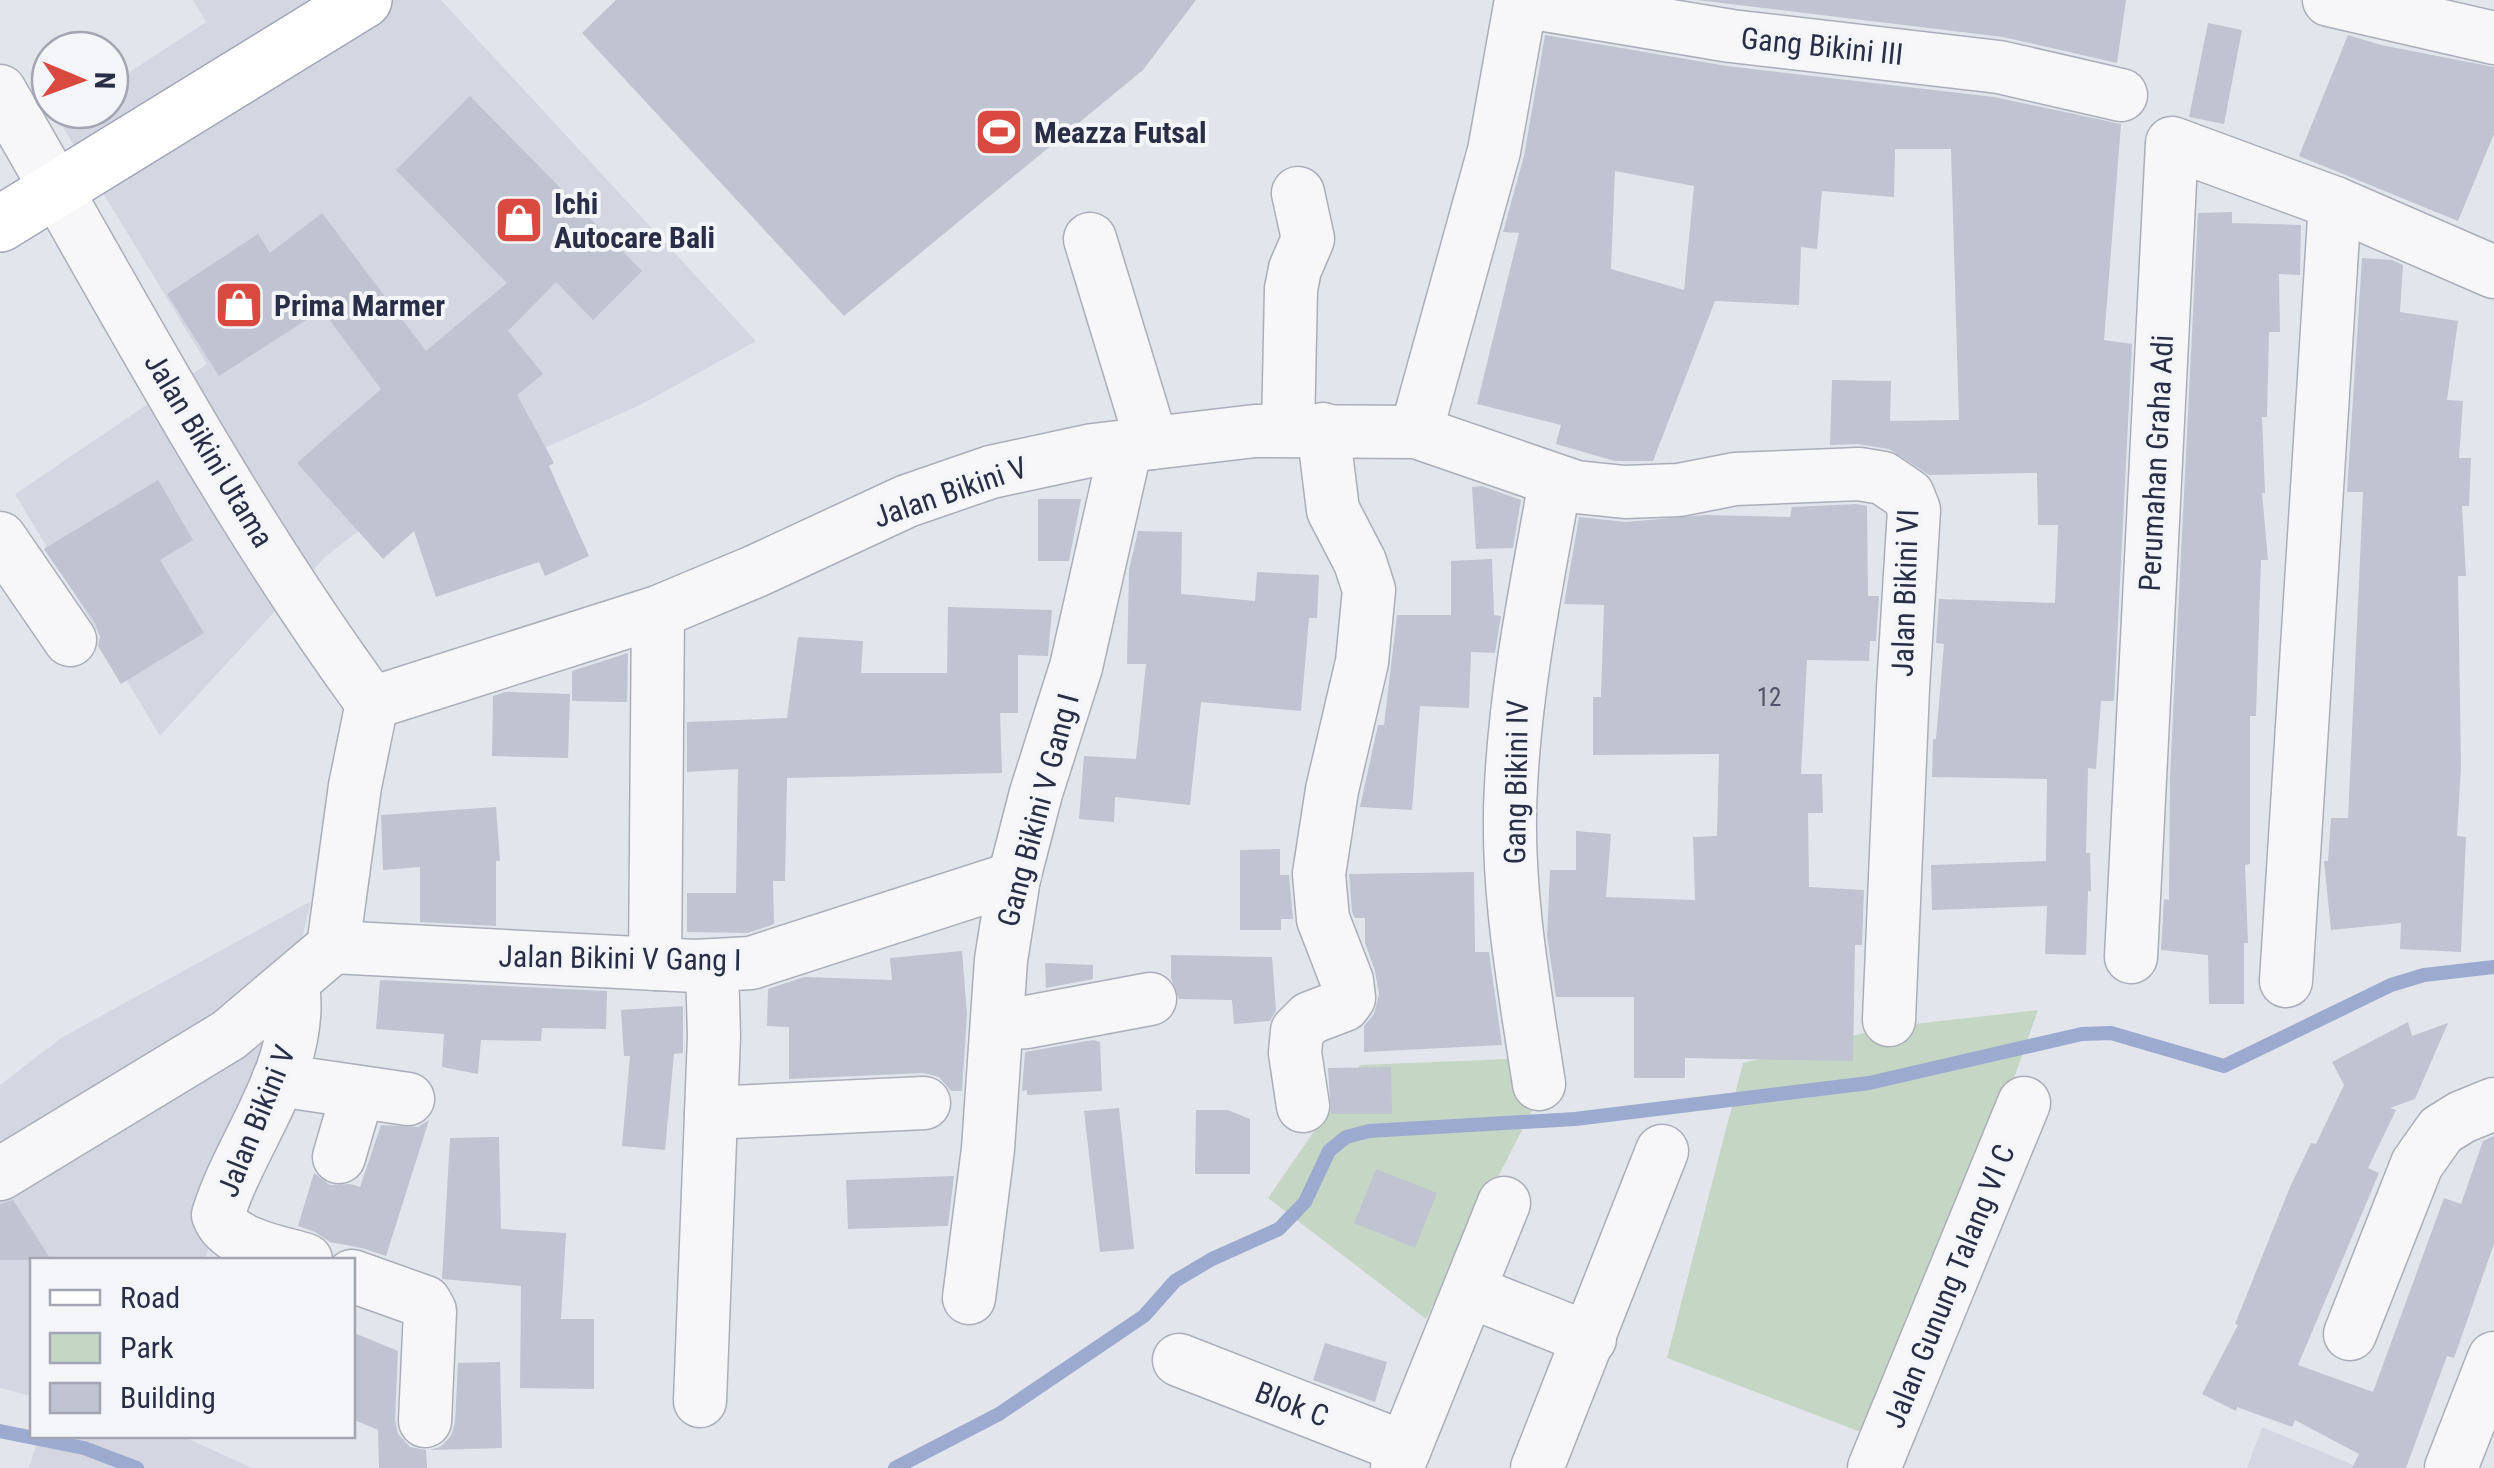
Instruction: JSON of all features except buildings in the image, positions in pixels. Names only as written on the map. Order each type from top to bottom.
[{"type":"main road","points":[[0,224],[364,0]]},
{"type":"street","points":[[2330,0],[2494,38]]},
{"type":"street","points":[[1416,432],[1494,152],[1521,1]]},
{"type":"street","name":"Gang Bikini III","points":[[1521,1],[1732,36],[1999,67],[2121,94]]},
{"type":"street","name":"Jalan Bikini Utama","points":[[0,91],[201,439],[325,640],[372,703]]},
{"type":"street","name":"Perumahan Graha Adi","points":[[2130,957],[2172,143],[2335,203],[2494,272]]},
{"type":"street","points":[[1298,193],[1308,239],[1291,289],[1306,430],[1332,510],[1360,562],[1369,590],[1362,662],[1332,790],[1319,874],[1323,919],[1347,980],[1349,998],[1344,1005],[1310,1018],[1297,1031],[1294,1052],[1304,1106]]},
{"type":"street","points":[[2286,980],[2335,203]]},
{"type":"street","points":[[1090,239],[1139,444]]},
{"type":"street","name":"Jalan Bikini V","points":[[372,703],[658,612],[907,501],[991,472],[1139,444],[1306,430],[1416,432]]},
{"type":"street","name":"Jalan Bikini VI","points":[[1416,432],[1555,482],[1626,492],[1679,490],[1735,480],[1859,474],[1883,478],[1908,495],[1914,510],[1902,688],[1889,1020]]},
{"type":"street","name":"Gang Bikini V Gang I","points":[[969,1298],[988,1149],[1001,960],[1014,878],[1139,444]]},
{"type":"street","name":"Gang Bikini IV","points":[[1539,1084],[1515,923],[1510,790],[1519,684],[1555,482]]},
{"type":"street","points":[[0,538],[70,640]]},
{"type":"street","points":[[655,964],[658,612]]},
{"type":"street","points":[[334,947],[355,786],[372,703]]},
{"type":"street","name":"Jalan Bikini V Gang I","points":[[334,947],[655,964],[752,963],[1014,878]]},
{"type":"street","name":"Jalan Bikini V","points":[[0,1174],[229,1036],[334,947]]},
{"type":"street","points":[[700,1401],[711,1113],[712,966]]},
{"type":"street","name":"Jalan Bikini V","points":[[293,984],[296,1008],[292,1039],[218,1216],[224,1228],[236,1236],[300,1258]]},
{"type":"street","points":[[996,1024],[1150,1000]]},
{"type":"street","points":[[278,1080],[383,1096],[339,1156]]},
{"type":"street","points":[[711,1113],[924,1103]]},
{"type":"street","name":"Jalan Gunung Talang VI C","points":[[1874,1468],[2024,1103]]},
{"type":"street","points":[[2350,1334],[2416,1164],[2441,1130],[2494,1104]]},
{"type":"street","points":[[1538,1468],[1662,1151]]},
{"type":"street","points":[[1401,1458],[1504,1203]]},
{"type":"street","points":[[355,1277],[424,1302],[430,1311],[426,1421]]},
{"type":"street","points":[[1469,1291],[1590,1339]]},
{"type":"street","points":[[2451,1468],[2494,1358]]},
{"type":"street","name":"Blok C","points":[[1179,1360],[1401,1458]]},
{"type":"shaded area","points":[[193,0],[441,0],[756,341],[644,403],[470,482],[378,516],[325,557],[160,736],[15,494],[207,364],[65,130],[130,130],[130,72],[206,22]]},
{"type":"shaded area","points":[[311,901],[250,1153],[205,1258],[30,1258],[30,1396],[0,1388],[0,1085],[61,1038]]},
{"type":"shaded area","points":[[2262,1427],[2361,1468],[2247,1468]]},
{"type":"shaded area","points":[[38,1438],[186,1438],[252,1468],[29,1468]]},
{"type":"green space","points":[[2038,1010],[1887,1442],[1667,1358],[1743,1063],[1888,1027]]},
{"type":"green space","points":[[1559,1057],[1426,1319],[1268,1198],[1360,1065]]},
{"type":"waterway","points":[[895,1468],[999,1414],[1144,1316],[1175,1281],[1212,1259],[1279,1229],[1305,1202],[1329,1151],[1346,1137],[1369,1131],[1575,1119],[1869,1083],[2082,1034],[2111,1033],[2224,1066],[2391,985],[2424,975],[2494,967]]},
{"type":"waterway","points":[[0,1431],[30,1437]]},
{"type":"waterway","points":[[35,1438],[84,1448],[137,1468]]},
{"type":"place","name":"Meazza Futsal","points":[[999,132]]},
{"type":"place","name":"Ichi Autocare Bali","points":[[519,220]]},
{"type":"place","name":"Prima Marmer","points":[[239,305]]}]
